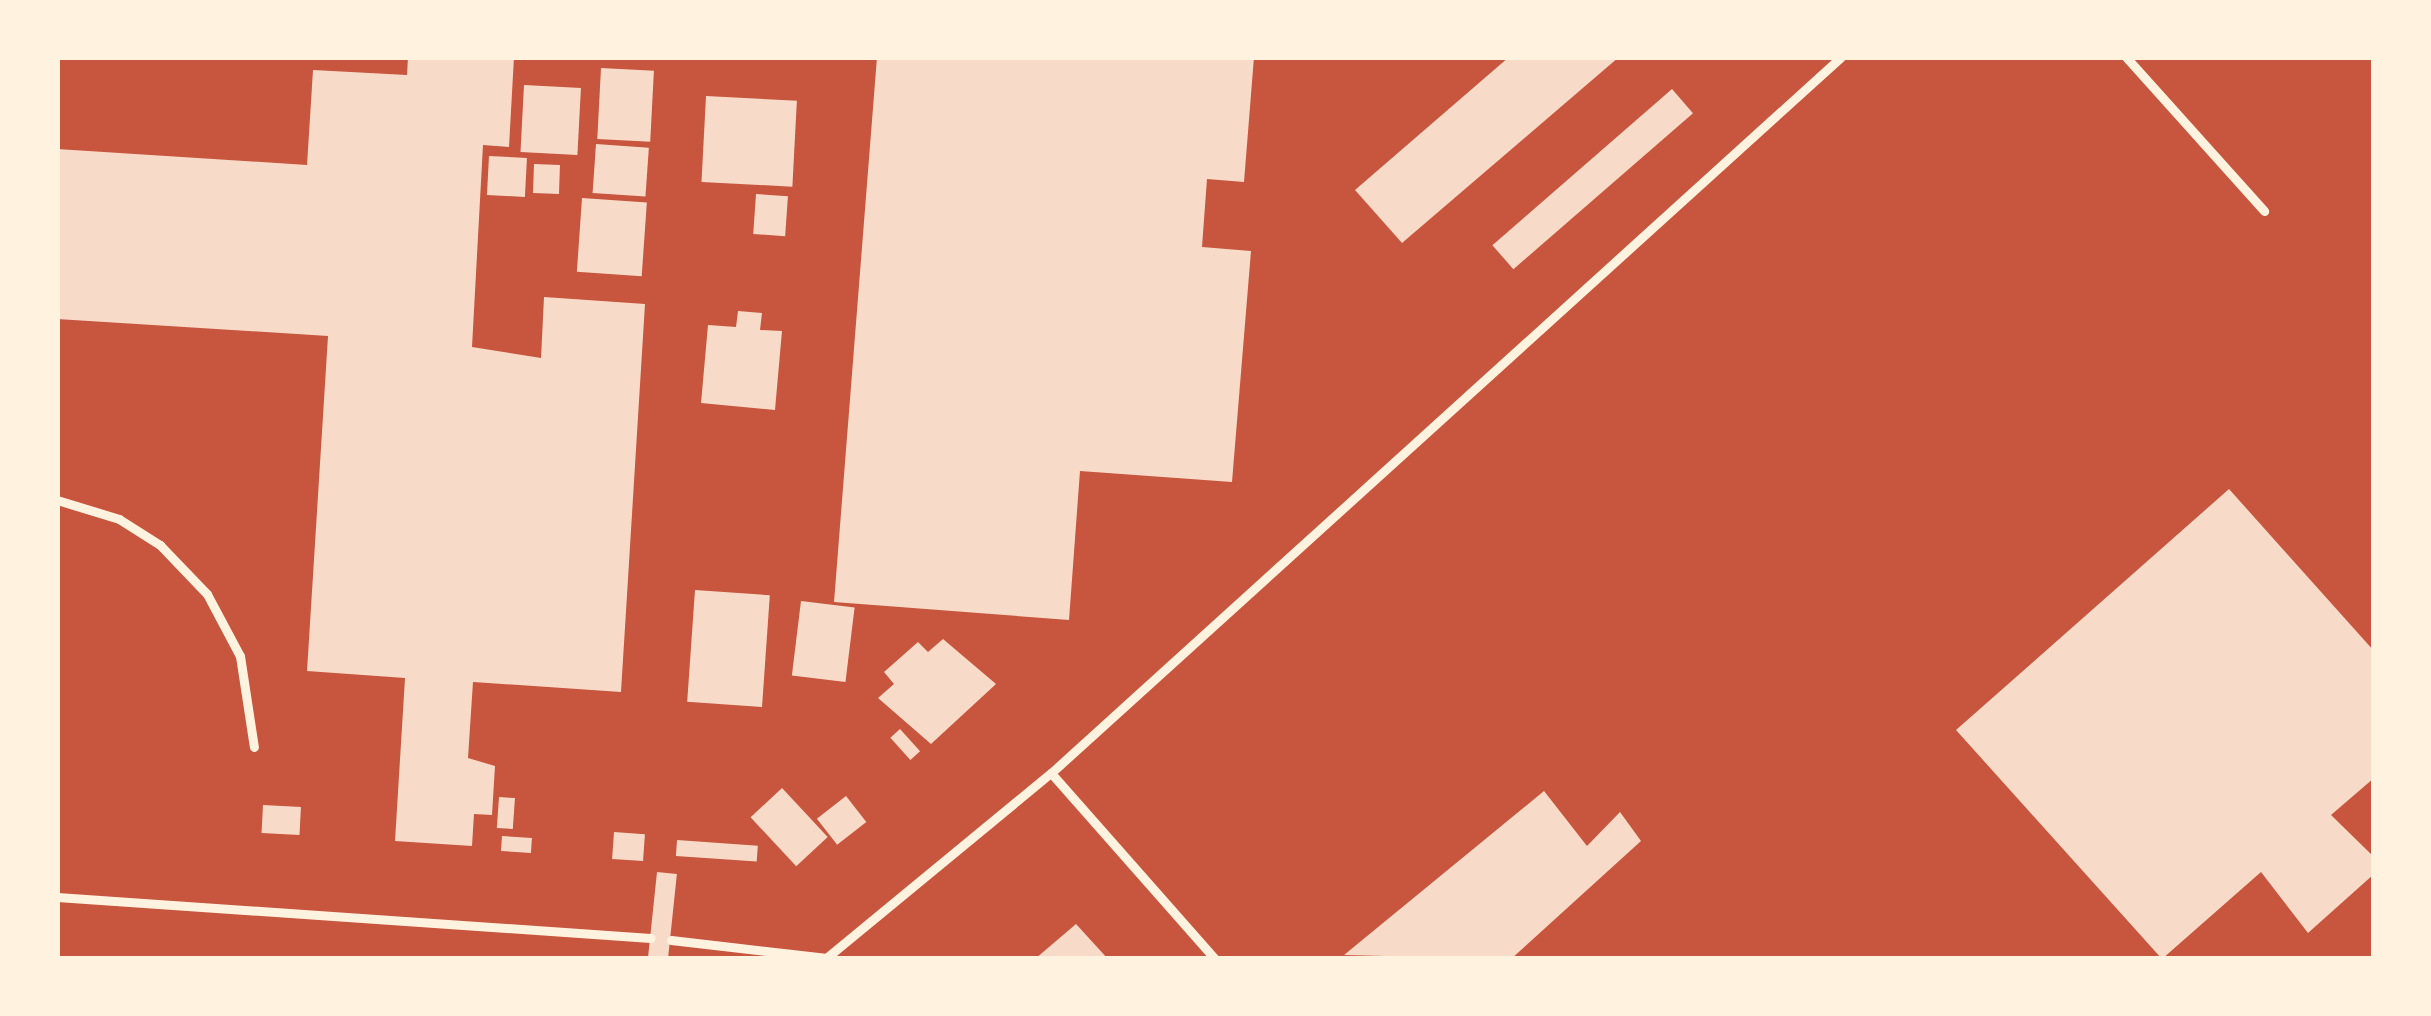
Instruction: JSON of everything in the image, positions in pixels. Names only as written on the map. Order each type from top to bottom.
[{"type":"lane","points":[[2126,57],[2264,211]]},
{"type":"lane","points":[[671,940],[826,958],[1051,773],[1837,58]]},
{"type":"lane","points":[[57,500],[119,520],[160,545],[208,593],[241,656],[254,747]]},
{"type":"lane","points":[[1051,773],[1216,959]]},
{"type":"lane","points":[[57,897],[651,938]]},
{"type":"building","points":[[408,57],[514,57],[509,147],[483,145],[472,347],[541,358],[544,297],[645,304],[621,692],[473,682],[468,758],[495,766],[492,815],[474,814],[472,846],[395,841],[405,678],[307,671],[328,336],[57,319],[57,149],[307,165],[313,70],[407,75]]},
{"type":"building","points":[[877,57],[1254,57],[1244,182],[1207,179],[1202,247],[1251,251],[1232,482],[1080,471],[1069,620],[834,602]]},
{"type":"building","points":[[1509,57],[1619,57],[1402,243],[1355,190]]},
{"type":"building","points":[[601,68],[654,71],[650,142],[597,139]]},
{"type":"building","points":[[524,85],[581,88],[577,155],[520,152]]},
{"type":"building","points":[[1672,89],[1693,113],[1513,269],[1492,245]]},
{"type":"building","points":[[706,96],[797,101],[792,187],[701,182]]},
{"type":"building","points":[[596,144],[649,148],[645,197],[593,193]]},
{"type":"building","points":[[489,156],[527,158],[525,197],[487,195]]},
{"type":"building","points":[[534,164],[560,165],[559,194],[533,193]]},
{"type":"building","points":[[756,194],[788,196],[785,236],[753,234]]},
{"type":"building","points":[[582,198],[647,203],[642,276],[577,272]]},
{"type":"building","points":[[738,311],[762,313],[760,330],[782,331],[775,410],[701,403],[708,325],[736,327]]},
{"type":"building","points":[[2229,489],[2374,651],[2374,778],[2331,815],[2374,857],[2374,874],[2308,933],[2261,872],[2162,959],[1956,730]]},
{"type":"building","points":[[695,590],[770,595],[762,707],[687,702]]},
{"type":"building","points":[[801,601],[855,608],[845,682],[792,675]]},
{"type":"building","points":[[943,639],[996,684],[931,744],[878,698],[894,684],[884,672],[918,642],[928,652]]},
{"type":"building","points":[[900,729],[920,751],[910,760],[890,738]]},
{"type":"building","points":[[782,788],[828,837],[796,866],[751,817]]},
{"type":"building","points":[[1544,791],[1587,846],[1620,812],[1641,841],[1511,959],[1344,955]]},
{"type":"building","points":[[846,796],[866,822],[837,845],[817,819]]},
{"type":"building","points":[[499,797],[515,798],[513,829],[497,828]]},
{"type":"building","points":[[263,805],[301,807],[299,835],[262,833]]},
{"type":"building","points":[[614,832],[645,834],[643,861],[612,859]]},
{"type":"building","points":[[502,836],[532,838],[531,853],[501,851]]},
{"type":"building","points":[[677,840],[758,846],[757,862],[676,856]]},
{"type":"building","points":[[657,872],[677,874],[668,959],[648,959]]},
{"type":"building","points":[[1076,924],[1108,959],[1035,959]]}]
